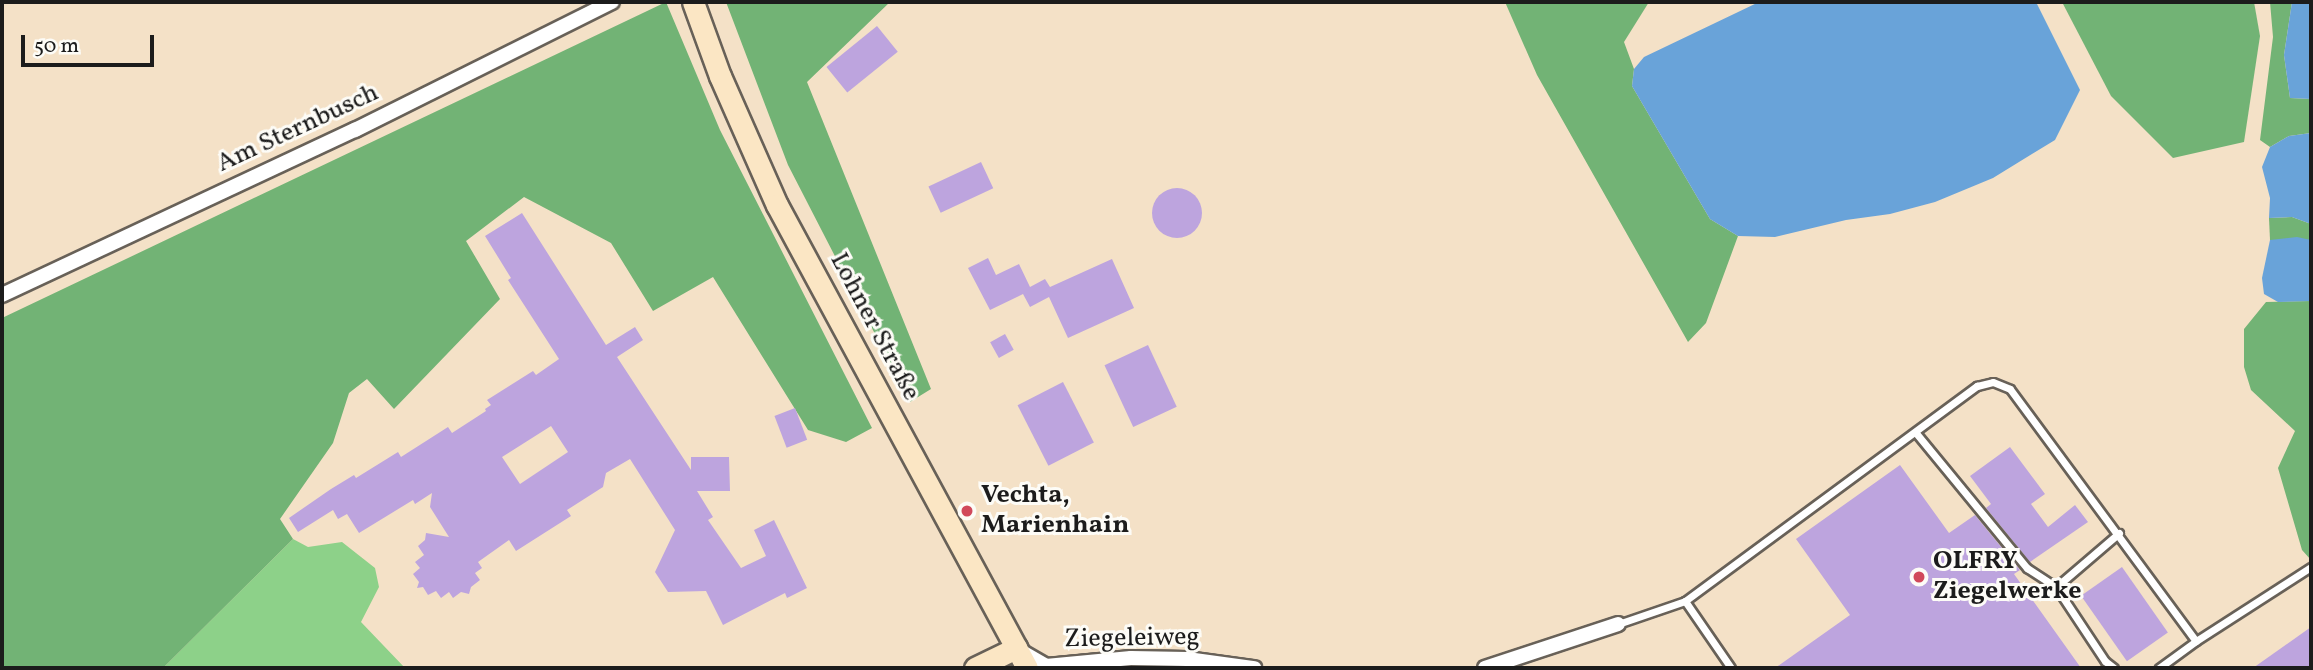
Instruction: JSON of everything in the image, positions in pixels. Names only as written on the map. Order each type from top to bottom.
[{"type":"main road","name":"Lohner Straße","points":[[693,2],[720,76],[777,205],[1027,668]]},
{"type":"main road","points":[[975,668],[1016,648]]},
{"type":"street","name":"Am Sternbusch","points":[[2,295],[355,130],[612,2]]},
{"type":"street","points":[[1485,668],[1618,624]]},
{"type":"street","name":"Ziegeleiweg","points":[[1016,648],[1046,666],[1130,658],[1187,659],[1254,668]]},
{"type":"lane","points":[[1618,624],[1685,601],[1977,386],[1993,382],[2010,389],[2119,533],[2196,641]]},
{"type":"lane","points":[[1916,433],[2027,568],[2056,587],[2105,661],[2114,668]]},
{"type":"lane","points":[[2056,587],[2119,533]]},
{"type":"lane","points":[[2159,668],[2311,567]]},
{"type":"lane","points":[[1685,601],[1731,668]]},
{"type":"green space","points":[[666,2],[720,130],[872,428],[846,442],[808,430],[713,277],[653,311],[611,243],[524,197],[466,241],[500,299],[394,409],[367,379],[349,393],[333,443],[280,519],[293,539],[163,668],[2,668],[2,318]]},
{"type":"green space","points":[[726,2],[890,2],[807,82],[931,389],[910,402],[788,165]]},
{"type":"green space","points":[[1505,2],[1649,2],[1624,42],[1634,69],[1632,86],[1710,219],[1738,236],[1706,323],[1688,342],[1537,75]]},
{"type":"green space","points":[[2062,2],[2254,2],[2260,36],[2244,142],[2173,158],[2111,96]]},
{"type":"green space","points":[[2270,2],[2292,2],[2284,55],[2290,98],[2311,99],[2311,133],[2289,136],[2270,147],[2260,140],[2273,37]]},
{"type":"green space","points":[[2292,217],[2311,224],[2311,240],[2270,240],[2269,218]]},
{"type":"green space","points":[[2311,301],[2311,560],[2302,550],[2278,468],[2295,431],[2251,390],[2244,367],[2244,329],[2266,302]]},
{"type":"green space","points":[[293,539],[308,547],[342,542],[375,568],[379,587],[361,622],[405,668],[163,668]]},
{"type":"water","points":[[1759,2],[2036,2],[2080,90],[2055,140],[1993,178],[1935,202],[1890,214],[1846,220],[1775,237],[1738,236],[1710,219],[1632,86],[1634,69],[1644,57]]},
{"type":"water","points":[[2292,2],[2311,2],[2311,99],[2290,98],[2284,55]]},
{"type":"water","points":[[2311,133],[2311,224],[2292,217],[2269,218],[2270,198],[2262,167],[2270,147],[2289,136]]},
{"type":"water","points":[[2297,237],[2311,240],[2311,301],[2278,302],[2264,294],[2262,278],[2270,240]]},
{"type":"building","points":[[877,26],[898,52],[847,93],[826,67]]},
{"type":"building","points":[[981,162],[993,188],[941,213],[928,187]]},
{"type":"building","points":[[1177,188],[1195,195],[1202,213],[1195,231],[1177,238],[1159,231],[1152,213],[1159,195]]},
{"type":"building","points":[[522,213],[606,345],[635,327],[643,340],[617,357],[691,470],[691,457],[729,457],[730,491],[697,491],[713,517],[708,520],[741,568],[766,556],[754,530],[774,520],[807,588],[787,598],[785,593],[723,625],[706,591],[668,592],[655,572],[675,530],[630,459],[606,473],[603,487],[567,510],[571,516],[516,551],[509,540],[478,562],[482,568],[475,573],[480,580],[471,587],[469,594],[461,592],[453,598],[449,592],[441,598],[436,591],[428,595],[423,587],[417,588],[419,582],[413,574],[420,568],[415,562],[424,555],[418,546],[425,540],[426,533],[449,537],[430,507],[432,493],[415,504],[413,500],[359,533],[347,514],[338,519],[333,510],[298,532],[289,518],[331,489],[354,475],[356,478],[398,452],[401,457],[448,427],[452,433],[486,411],[491,405],[487,400],[533,371],[536,375],[559,359],[508,280],[511,278],[485,236]],"holes":[[[551,426],[568,452],[520,484],[502,457]]]},
{"type":"building","points":[[988,258],[996,275],[1019,264],[1030,287],[1045,279],[1050,287],[1112,259],[1134,308],[1068,338],[1049,297],[1030,307],[1023,294],[990,310],[968,268]]},
{"type":"building","points":[[1005,334],[1014,350],[999,358],[990,342]]},
{"type":"building","points":[[1148,345],[1177,407],[1133,427],[1104,365]]},
{"type":"building","points":[[1063,382],[1094,443],[1048,466],[1018,405]]},
{"type":"building","points":[[795,408],[807,440],[787,448],[774,416]]},
{"type":"building","points":[[2010,447],[2045,494],[2031,504],[2048,527],[2075,505],[2088,522],[2030,562],[1986,508],[1991,504],[1970,476]]},
{"type":"building","name":"OLFRY Ziegelwerke","points":[[1900,465],[1949,533],[1975,515],[2020,570],[2014,574],[2081,668],[1775,668],[1850,615],[1796,539]]},
{"type":"building","points":[[2122,567],[2168,633],[2127,661],[2081,596]]},
{"type":"building","points":[[2311,627],[2311,668],[2253,668]]},
{"type":"place","name":"Vechta, Marienhain","points":[[967,511]]},
{"type":"place","name":"OLFRY Ziegelwerke","points":[[1919,577]]}]
